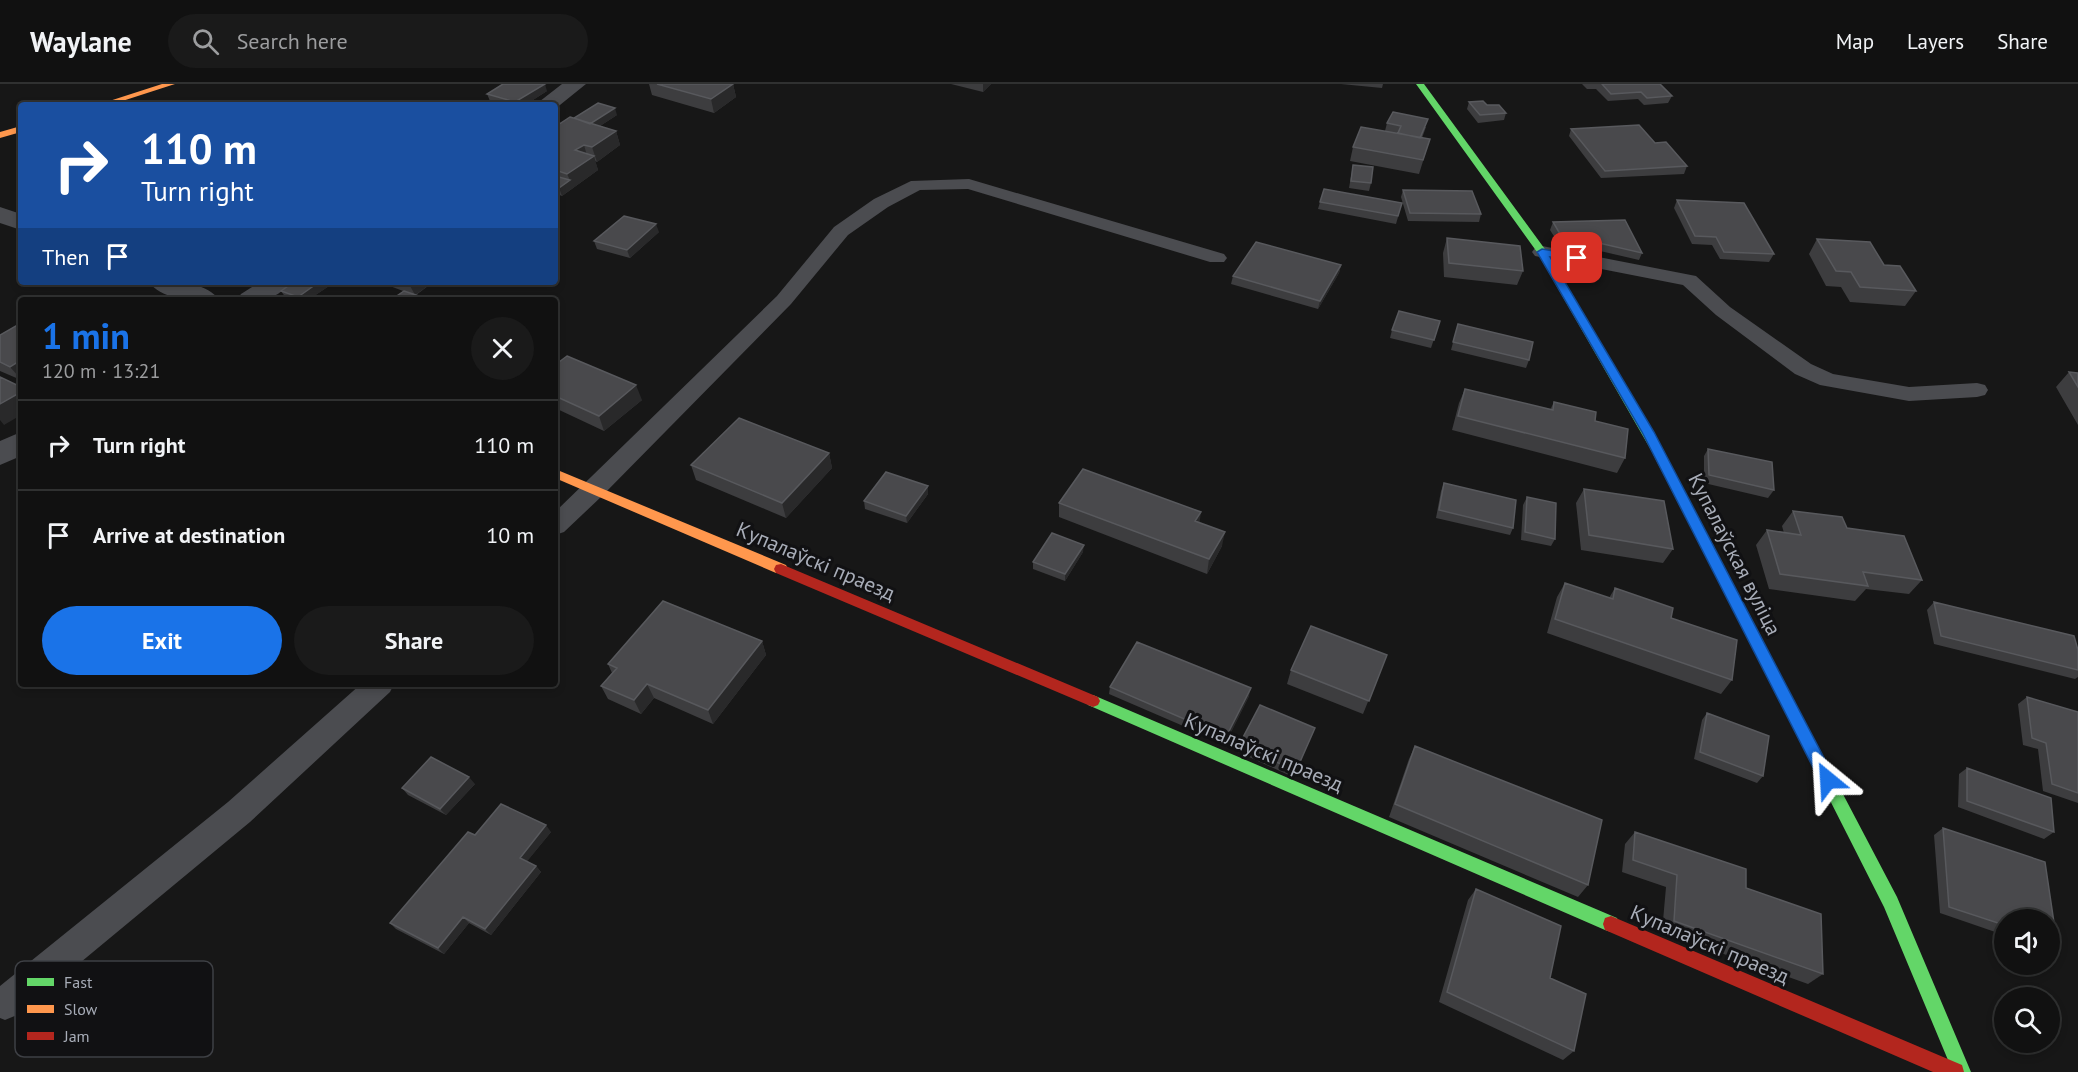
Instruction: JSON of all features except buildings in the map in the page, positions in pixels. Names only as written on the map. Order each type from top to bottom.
[{"type":"street","points":[[111,102],[171,84]]},
{"type":"street","points":[[550,102],[576,84]]},
{"type":"street","name":"Купалаўская вуліца","points":[[1420,84],[1542,252],[1648,432],[1891,903],[1962,1072]]},
{"type":"street","points":[[0,135],[18,130]]},
{"type":"street","points":[[0,214],[18,222]]},
{"type":"street","points":[[169,285],[199,297]]},
{"type":"street","points":[[254,297],[272,285]]},
{"type":"street","points":[[0,455],[18,444]]},
{"type":"street","name":"Купалаўскі праезд","points":[[558,474],[1955,1072]]},
{"type":"lane","points":[[558,523],[784,300],[841,231],[881,203],[917,185],[969,184],[1217,258]]},
{"type":"lane","points":[[1542,252],[1689,280],[1723,311],[1803,369],[1828,380],[1909,394],[1977,390]]},
{"type":"lane","points":[[56,961],[239,812],[377,687]]},
{"type":"lane","points":[[5,1003],[15,995]]},
{"type":"traffic: fast","points":[[1420,84],[1542,252],[1659,454]]},
{"type":"traffic: fast","points":[[1778,684],[1891,903],[1962,1072]]},
{"type":"traffic: fast","points":[[1093,701],[1611,924]]},
{"type":"traffic: slow","points":[[111,102],[171,84]]},
{"type":"traffic: slow","points":[[0,135],[18,130]]},
{"type":"traffic: slow","points":[[1659,454],[1778,684]]},
{"type":"traffic: slow","points":[[558,474],[781,569]]},
{"type":"traffic: jam","points":[[781,569],[1093,701]]},
{"type":"traffic: jam","points":[[1611,924],[1955,1072]]},
{"type":"route","points":[[1577,258],[1542,252],[1648,432],[1828,780]]}]
